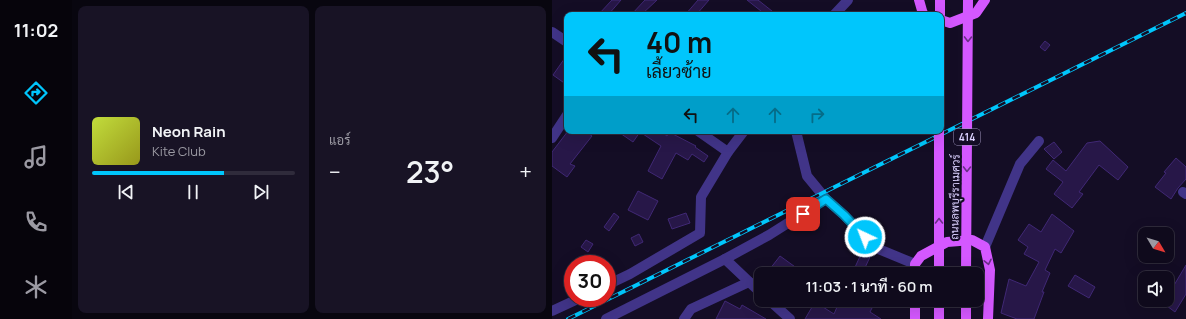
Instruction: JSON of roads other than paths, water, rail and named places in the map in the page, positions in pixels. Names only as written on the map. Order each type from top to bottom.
[{"type":"main road","points":[[919,0],[922,12]]},
{"type":"main road","points":[[940,0],[940,12]]},
{"type":"main road","name":"ถนนลพบุรีราเมศวร์","points":[[966,267],[968,0]]},
{"type":"main road","points":[[944,21],[950,23],[976,13],[985,0]]},
{"type":"main road","name":"ถนนลพบุรีราเมศวร์","points":[[939,267],[940,134]]},
{"type":"main road","points":[[916,267],[921,256],[947,242],[972,240],[985,247],[990,270],[988,319]]},
{"type":"main road","points":[[915,307],[915,319]]},
{"type":"main road","points":[[939,307],[939,319]]},
{"type":"main road","points":[[966,307],[966,319]]},
{"type":"street","points":[[837,12],[848,0]]},
{"type":"street","points":[[552,32],[564,40]]},
{"type":"street","points":[[552,138],[564,120]]},
{"type":"street","points":[[702,134],[728,152]]},
{"type":"street","points":[[616,281],[700,233],[701,197],[728,152],[742,134]]},
{"type":"street","points":[[797,134],[808,176],[826,199],[876,248],[911,267]]},
{"type":"street","points":[[985,247],[1020,164],[1038,142]]},
{"type":"street","points":[[606,319],[769,235],[826,199]]},
{"type":"street","points":[[725,259],[754,287]]},
{"type":"street","points":[[684,319],[691,309],[749,282]]},
{"type":"street","points":[[552,311],[564,305]]},
{"type":"street","points":[[777,307],[790,319]]},
{"type":"railway","points":[[944,133],[1186,13]]},
{"type":"railway","points":[[568,319],[942,134]]}]
